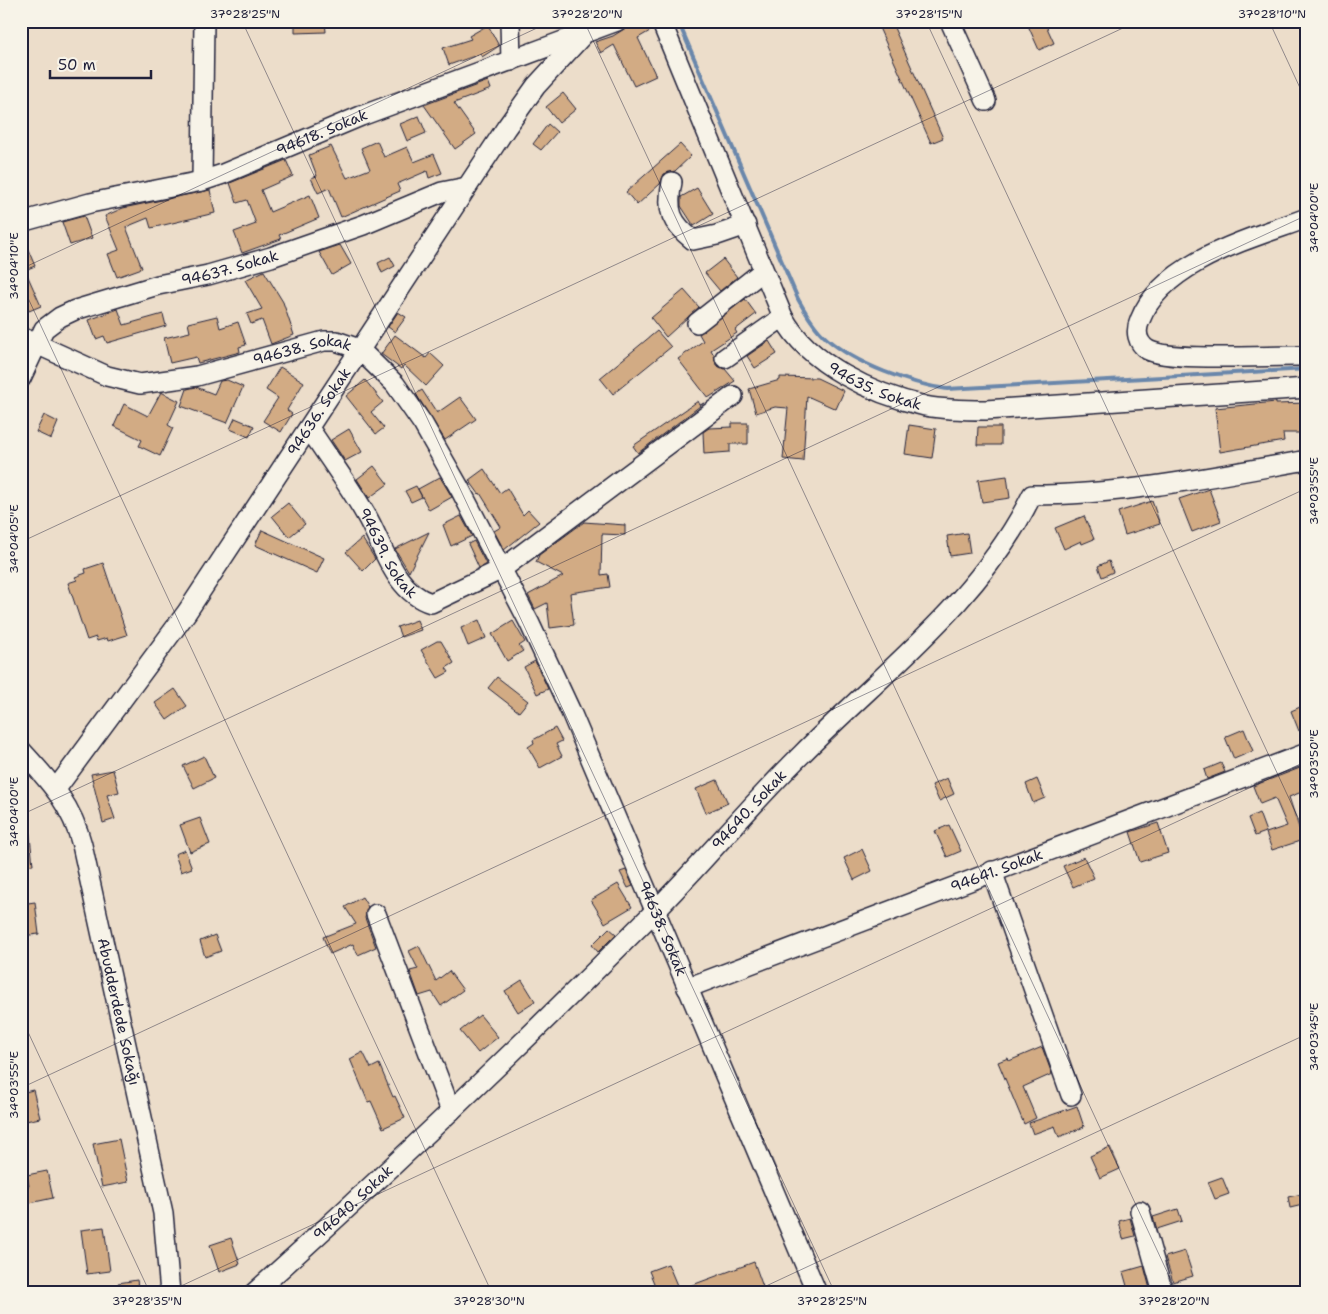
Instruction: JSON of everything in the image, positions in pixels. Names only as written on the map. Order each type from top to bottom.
[{"type":"street","points":[[202,181],[204,21]]},
{"type":"street","points":[[510,21],[512,61]]},
{"type":"street","name":"94618. Sokak","points":[[21,222],[90,203],[202,181],[361,116],[582,36],[617,21]]},
{"type":"street","name":"94635. Sokak","points":[[661,21],[783,317],[797,339],[824,363],[869,386],[926,406],[951,410],[986,410],[1307,388]]},
{"type":"street","points":[[950,21],[986,101]]},
{"type":"street","name":"94636. Sokak","points":[[56,789],[187,612],[310,428],[359,349],[536,86],[582,36]]},
{"type":"street","points":[[672,182],[670,208],[676,226],[693,240],[717,235],[746,225]]},
{"type":"street","name":"94637. Sokak","points":[[21,378],[30,341],[51,323],[75,310],[158,285],[208,275],[263,260],[362,225],[442,192],[467,187]]},
{"type":"street","points":[[1307,218],[1208,255],[1190,265],[1154,298],[1142,313],[1136,332],[1139,341],[1147,349],[1172,356],[1307,356]]},
{"type":"street","points":[[697,323],[763,271]]},
{"type":"street","points":[[725,358],[783,317]]},
{"type":"street","name":"94638. Sokak","points":[[30,341],[107,376],[140,384],[197,376],[317,342],[336,341],[359,349],[380,367],[395,384],[423,424],[460,489],[502,569],[571,712],[817,1293]]},
{"type":"street","points":[[502,569],[733,396]]},
{"type":"street","name":"94639. Sokak","points":[[310,428],[366,515],[399,578],[418,596],[425,601],[437,602],[502,569]]},
{"type":"street","name":"94640. Sokak","points":[[254,1293],[353,1204],[451,1111],[655,911],[789,767],[917,644],[974,582],[1017,526],[1032,495],[1060,495],[1149,487],[1307,460]]},
{"type":"street","name":"Abudderdede Sokağı","points":[[21,750],[56,789],[69,808],[82,845],[162,1213],[170,1293]]},
{"type":"street","name":"94641. Sokak","points":[[687,988],[1307,753]]},
{"type":"street","points":[[992,871],[1071,1095]]},
{"type":"street","points":[[376,914],[451,1111]]},
{"type":"street","points":[[1140,1211],[1163,1293]]},
{"type":"building","points":[[295,21],[325,21],[326,32],[295,33]]},
{"type":"building","points":[[637,21],[644,21],[650,31],[638,38],[656,76],[634,86],[614,45],[601,53],[595,42],[613,36]]},
{"type":"building","points":[[876,21],[891,21],[943,138],[931,143]]},
{"type":"building","points":[[1026,21],[1044,21],[1054,43],[1039,50]]},
{"type":"building","points":[[488,25],[499,46],[482,57],[480,54],[449,65],[443,48],[471,39],[469,36]]},
{"type":"building","points":[[488,81],[491,89],[454,103],[476,134],[455,149],[424,105]]},
{"type":"building","points":[[563,93],[576,109],[559,123],[546,107]]},
{"type":"building","points":[[419,116],[426,133],[407,141],[400,124]]},
{"type":"building","points":[[548,124],[557,132],[541,150],[533,144]]},
{"type":"building","points":[[377,141],[384,157],[407,147],[414,162],[434,154],[442,173],[429,178],[427,171],[397,184],[400,191],[341,217],[329,188],[318,193],[311,178],[317,176],[309,155],[331,146],[347,178],[370,169],[361,148]]},
{"type":"building","points":[[680,144],[691,156],[675,171],[664,174],[660,184],[637,205],[626,192]]},
{"type":"building","points":[[286,160],[293,176],[261,190],[270,212],[310,195],[319,218],[279,235],[281,239],[242,253],[234,232],[256,224],[247,200],[237,203],[230,183]]},
{"type":"building","points":[[697,188],[713,214],[694,226],[681,206],[681,197]]},
{"type":"building","points":[[210,190],[215,213],[151,228],[148,218],[126,227],[142,268],[117,277],[108,254],[119,250],[105,216],[123,208]]},
{"type":"building","points":[[84,216],[92,238],[70,245],[62,222]]},
{"type":"building","points":[[21,233],[35,266],[25,270],[41,306],[29,311],[21,294]]},
{"type":"building","points":[[340,245],[351,264],[332,275],[319,252]]},
{"type":"building","points":[[390,257],[395,266],[382,273],[378,263]]},
{"type":"building","points":[[723,259],[737,277],[720,291],[705,273]]},
{"type":"building","points":[[264,271],[283,302],[294,335],[271,344],[262,320],[251,324],[247,314],[262,309],[245,280]]},
{"type":"building","points":[[684,290],[699,307],[666,337],[651,318]]},
{"type":"building","points":[[745,299],[756,314],[735,330],[737,333],[711,350],[716,365],[725,369],[735,381],[708,398],[678,359],[703,341],[699,334]]},
{"type":"building","points":[[118,309],[124,325],[163,314],[166,326],[107,343],[104,336],[96,339],[89,320]]},
{"type":"building","points":[[398,312],[406,317],[395,332],[388,327]]},
{"type":"building","points":[[217,316],[220,328],[238,322],[246,345],[239,347],[240,352],[198,363],[196,357],[170,363],[164,338],[190,332],[188,323]]},
{"type":"building","points":[[657,331],[671,347],[613,394],[600,378]]},
{"type":"building","points":[[395,335],[426,358],[430,353],[444,366],[426,386],[404,365],[401,369],[381,354]]},
{"type":"building","points":[[769,341],[777,354],[755,368],[747,356]]},
{"type":"building","points":[[280,367],[304,382],[287,410],[292,414],[281,432],[263,421],[278,398],[266,390]]},
{"type":"building","points":[[780,377],[817,378],[844,391],[836,409],[807,396],[803,461],[783,459],[788,408],[775,407],[756,413],[749,389],[780,380]]},
{"type":"building","points":[[227,380],[243,387],[227,423],[181,406],[187,389],[196,387],[214,394],[220,381]]},
{"type":"building","points":[[365,380],[383,402],[371,412],[384,428],[376,434],[346,396]]},
{"type":"building","points":[[422,390],[437,413],[460,397],[476,419],[445,440],[416,394]]},
{"type":"building","points":[[161,392],[179,401],[168,425],[173,428],[160,456],[139,446],[142,440],[114,426],[124,404],[148,416]]},
{"type":"building","points":[[698,401],[700,405],[704,403],[638,453],[633,446]]},
{"type":"building","points":[[1276,402],[1276,404],[1307,403],[1307,433],[1283,433],[1284,441],[1220,452],[1215,408]]},
{"type":"building","points":[[44,415],[58,422],[51,439],[36,432]]},
{"type":"building","points":[[235,418],[254,426],[249,437],[230,429]]},
{"type":"building","points":[[732,423],[748,423],[748,444],[730,444],[730,452],[704,454],[703,432],[709,428],[732,427]]},
{"type":"building","points":[[909,425],[936,429],[932,458],[905,454]]},
{"type":"building","points":[[978,427],[1001,427],[1001,445],[977,445]]},
{"type":"building","points":[[349,429],[362,452],[345,461],[331,440]]},
{"type":"building","points":[[374,466],[388,484],[369,498],[357,479]]},
{"type":"building","points":[[484,469],[500,493],[507,488],[523,515],[528,510],[539,522],[504,550],[494,531],[501,527],[480,493],[469,480]]},
{"type":"building","points":[[1007,476],[1010,498],[982,502],[978,480]]},
{"type":"building","points":[[440,477],[452,497],[429,510],[418,489]]},
{"type":"building","points":[[416,486],[422,497],[411,502],[405,491]]},
{"type":"building","points":[[1209,489],[1221,521],[1192,532],[1179,499]]},
{"type":"building","points":[[1152,501],[1160,524],[1125,535],[1118,512]]},
{"type":"building","points":[[288,503],[305,524],[289,537],[272,516]]},
{"type":"building","points":[[461,516],[472,536],[451,546],[443,525]]},
{"type":"building","points":[[1084,516],[1094,539],[1082,544],[1081,541],[1064,549],[1055,528]]},
{"type":"building","points":[[584,522],[625,525],[625,535],[602,534],[601,575],[608,574],[610,587],[570,593],[574,625],[550,628],[547,603],[535,609],[528,595],[563,576],[536,562],[539,555]]},
{"type":"building","points":[[262,530],[324,558],[317,573],[255,545]]},
{"type":"building","points":[[429,532],[409,572],[395,549]]},
{"type":"building","points":[[967,533],[970,553],[950,556],[947,536]]},
{"type":"building","points":[[362,538],[375,559],[363,571],[346,552]]},
{"type":"building","points":[[474,541],[486,564],[479,568],[468,544]]},
{"type":"building","points":[[1109,561],[1113,572],[1102,577],[1098,566]]},
{"type":"building","points":[[103,563],[127,635],[108,641],[107,638],[97,641],[96,637],[87,640],[68,583],[77,580],[75,577],[86,573],[85,569]]},
{"type":"building","points":[[417,620],[421,630],[401,637],[397,627]]},
{"type":"building","points":[[479,620],[486,638],[468,646],[461,628]]},
{"type":"building","points":[[513,621],[525,642],[519,646],[523,651],[507,661],[492,634]]},
{"type":"building","points":[[437,641],[441,641],[454,663],[446,668],[449,672],[438,678],[421,650]]},
{"type":"building","points":[[535,661],[548,689],[537,694],[524,667]]},
{"type":"building","points":[[497,677],[528,701],[519,712],[488,688]]},
{"type":"building","points":[[175,689],[187,706],[167,720],[155,703]]},
{"type":"building","points":[[1307,704],[1307,727],[1299,731],[1291,711]]},
{"type":"building","points":[[555,728],[562,741],[556,744],[562,756],[540,768],[528,747],[534,743],[533,740]]},
{"type":"building","points":[[1244,729],[1253,751],[1234,759],[1225,737]]},
{"type":"building","points":[[204,756],[214,778],[194,788],[183,766]]},
{"type":"building","points":[[1221,763],[1225,772],[1207,779],[1204,770]]},
{"type":"building","points":[[1300,768],[1307,790],[1289,797],[1303,840],[1272,850],[1266,833],[1287,826],[1275,798],[1260,804],[1253,786]]},
{"type":"building","points":[[113,770],[119,792],[107,795],[115,819],[103,823],[91,774]]},
{"type":"building","points":[[947,778],[954,794],[939,801],[932,785]]},
{"type":"building","points":[[1037,779],[1045,798],[1033,803],[1026,784]]},
{"type":"building","points":[[717,780],[728,803],[706,813],[696,789]]},
{"type":"building","points":[[1259,813],[1266,832],[1255,836],[1248,818]]},
{"type":"building","points":[[200,818],[210,844],[190,852],[180,825]]},
{"type":"building","points":[[1158,823],[1168,853],[1140,862],[1130,832]]},
{"type":"building","points":[[949,825],[961,851],[947,857],[935,831]]},
{"type":"building","points":[[21,827],[29,827],[33,865],[21,866]]},
{"type":"building","points":[[862,849],[872,871],[854,880],[844,858]]},
{"type":"building","points":[[185,850],[192,868],[181,872],[175,854]]},
{"type":"building","points":[[1084,857],[1094,878],[1073,887],[1063,866]]},
{"type":"building","points":[[626,870],[633,886],[628,888],[620,872]]},
{"type":"building","points":[[618,884],[632,907],[605,923],[591,900]]},
{"type":"building","points":[[362,897],[368,907],[365,918],[376,947],[358,955],[353,944],[330,954],[323,937],[356,924],[345,907]]},
{"type":"building","points":[[35,902],[39,934],[21,936],[21,904]]},
{"type":"building","points":[[609,928],[616,934],[598,952],[592,945]]},
{"type":"building","points":[[215,935],[221,951],[205,957],[200,941]]},
{"type":"building","points":[[419,946],[436,981],[449,971],[463,990],[441,1006],[432,992],[419,996],[410,971],[418,969],[409,951]]},
{"type":"building","points":[[522,980],[535,1001],[518,1012],[505,991]]},
{"type":"building","points":[[480,1015],[498,1037],[478,1053],[460,1031]]},
{"type":"building","points":[[1042,1047],[1052,1074],[1023,1087],[1036,1118],[1024,1124],[998,1062],[1008,1058],[1009,1061]]},
{"type":"building","points":[[363,1052],[371,1068],[379,1064],[393,1097],[395,1096],[405,1118],[383,1128],[371,1101],[368,1102],[350,1059]]},
{"type":"building","points":[[33,1090],[40,1118],[21,1122],[21,1093]]},
{"type":"building","points":[[1077,1106],[1084,1127],[1059,1137],[1055,1126],[1033,1134],[1029,1123]]},
{"type":"building","points":[[119,1139],[128,1182],[102,1187],[93,1144]]},
{"type":"building","points":[[1110,1147],[1120,1169],[1100,1178],[1090,1156]]},
{"type":"building","points":[[47,1171],[53,1198],[21,1205],[21,1188],[29,1186],[27,1175]]},
{"type":"building","points":[[1222,1177],[1229,1194],[1215,1199],[1208,1182]]},
{"type":"building","points":[[1307,1193],[1307,1204],[1290,1208],[1288,1197]]},
{"type":"building","points":[[1178,1209],[1182,1221],[1157,1229],[1153,1217]]},
{"type":"building","points":[[1130,1218],[1135,1236],[1123,1239],[1119,1221]]},
{"type":"building","points":[[104,1227],[110,1271],[87,1274],[81,1230]]},
{"type":"building","points":[[231,1238],[240,1264],[219,1272],[210,1245]]},
{"type":"building","points":[[1185,1251],[1193,1276],[1173,1282],[1165,1257]]},
{"type":"building","points":[[754,1262],[763,1287],[747,1293],[658,1293],[649,1271],[668,1264],[679,1290]]},
{"type":"building","points":[[1144,1266],[1151,1293],[1129,1293],[1123,1272]]},
{"type":"building","points":[[137,1280],[139,1293],[119,1293],[118,1283]]},
{"type":"waterway","points":[[678,21],[798,299],[823,335],[853,357],[900,378],[947,389],[1307,369]]}]
